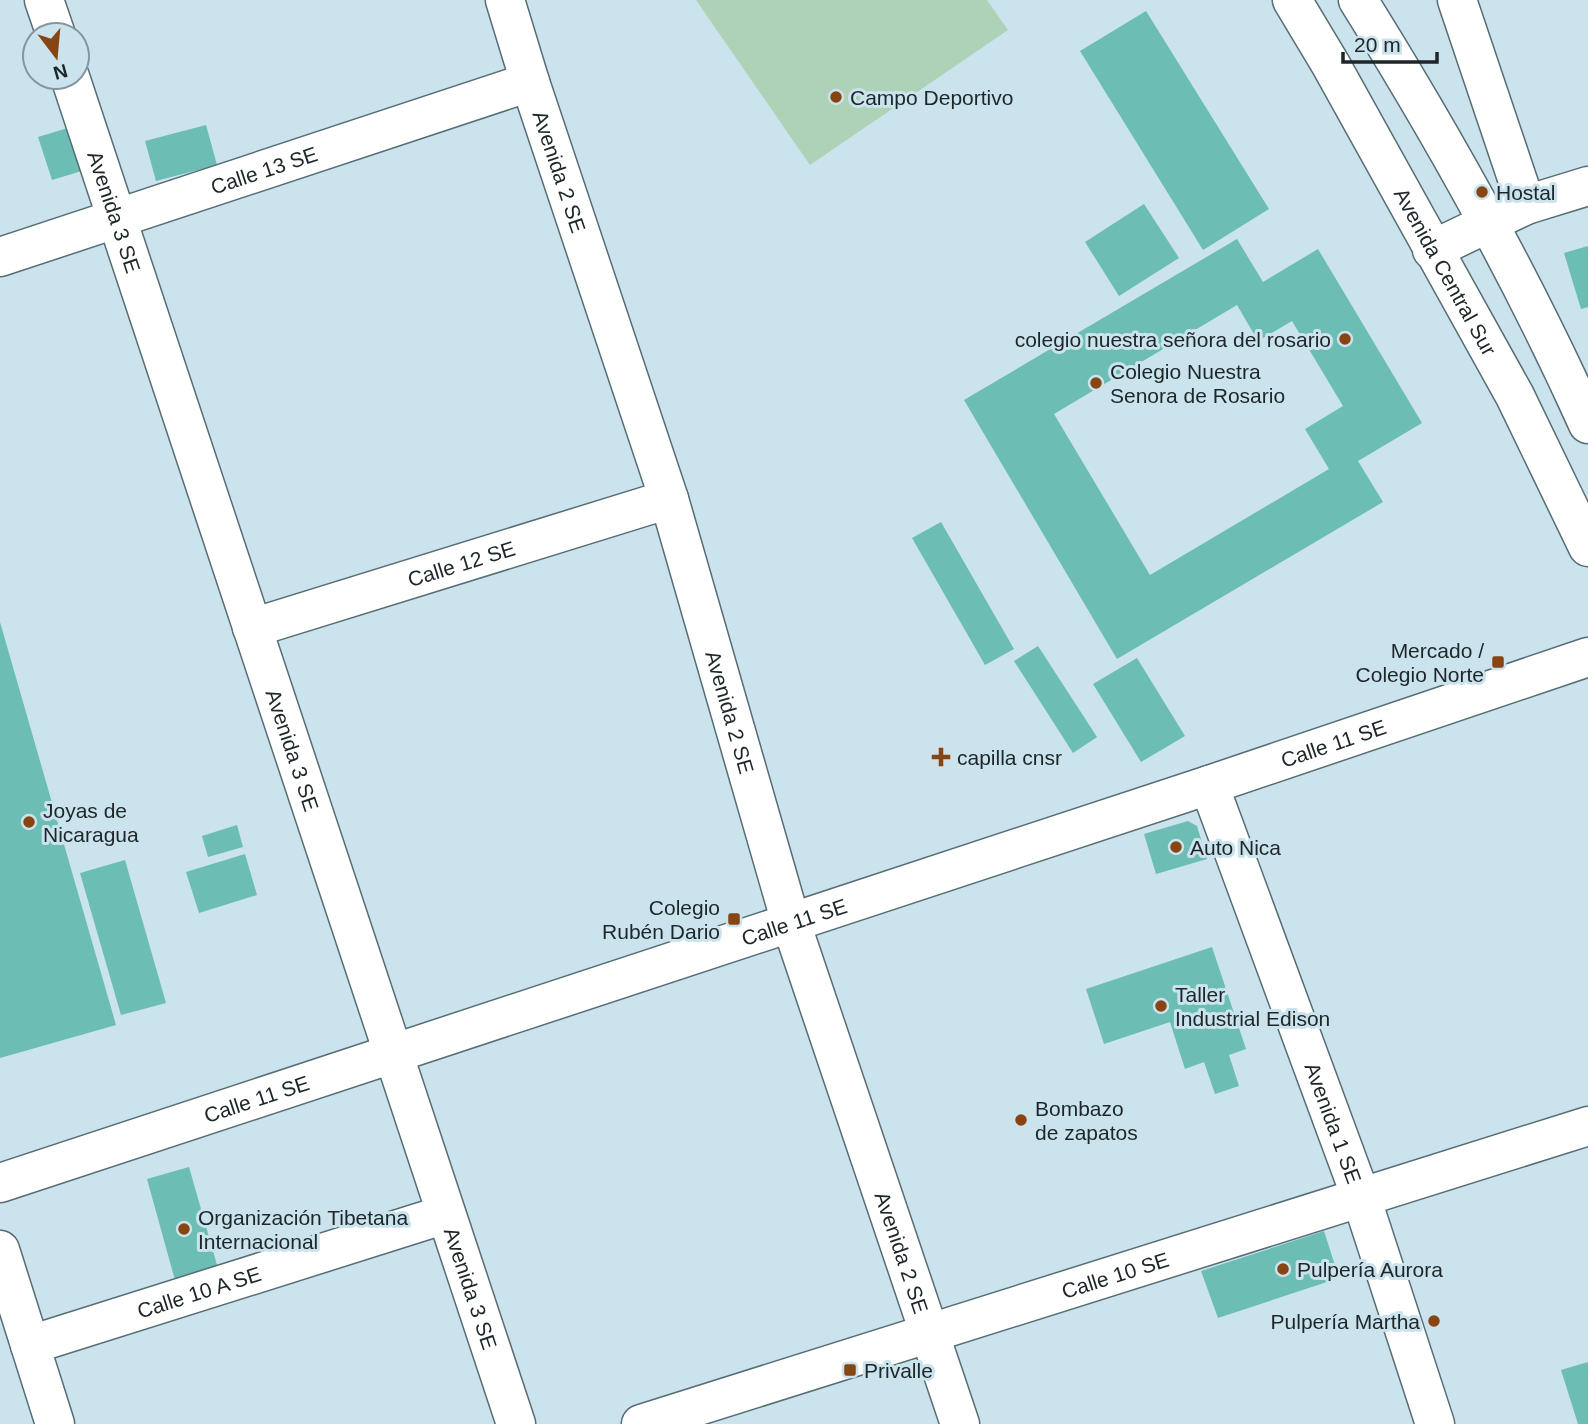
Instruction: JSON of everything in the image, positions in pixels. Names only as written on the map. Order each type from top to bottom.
[{"type":"street","points":[[44,0],[51,21]]},
{"type":"street","name":"Avenida 2 SE","points":[[505,0],[669,499],[791,923],[960,1424]]},
{"type":"street","name":"Avenida Central Sur","points":[[1292,0],[1515,396],[1588,547]]},
{"type":"street","points":[[1358,0],[1489,223],[1565,372],[1588,424]]},
{"type":"street","points":[[1457,0],[1526,205]]},
{"type":"street","name":"Calle 13 SE","points":[[0,257],[530,82]]},
{"type":"street","name":"Avenida 3 SE","points":[[75,91],[516,1424]]},
{"type":"street","points":[[1432,250],[1526,205],[1588,186]]},
{"type":"street","name":"Calle 12 SE","points":[[252,628],[669,499]]},
{"type":"street","name":"Calle 11 SE","points":[[0,1183],[1209,785],[1588,657]]},
{"type":"street","name":"Avenida 1 SE","points":[[1209,785],[1361,1197],[1435,1424]]},
{"type":"street","name":"Calle 10 SE","points":[[641,1424],[1588,1126]]},
{"type":"street","name":"Calle 10 A SE","points":[[30,1345],[446,1214]]},
{"type":"street","points":[[0,1250],[55,1424]]},
{"type":"green space","name":"Campo Deportivo","points":[[696,0],[987,0],[1008,30],[810,165]]},
{"type":"building","points":[[1146,11],[1269,209],[1203,250],[1080,51]]},
{"type":"building","points":[[81,124],[95,167],[52,180],[38,137]]},
{"type":"building","points":[[206,125],[217,165],[156,181],[145,141]]},
{"type":"building","points":[[1144,204],[1179,258],[1119,296],[1085,242]]},
{"type":"building","points":[[1237,239],[1263,282],[1318,249],[1422,423],[1358,461],[1383,502],[1117,659],[964,400]],"holes":[[[1237,305],[1258,341],[1292,321],[1343,406],[1305,429],[1329,469],[1150,575],[1054,414]]]},
{"type":"building","points":[[1588,246],[1588,307],[1581,309],[1564,253]]},
{"type":"building","points":[[941,522],[1014,649],[985,665],[912,538]]},
{"type":"building","name":"Joyas de Nicaragua","points":[[0,622],[116,1025],[0,1058]]},
{"type":"building","points":[[1038,646],[1097,737],[1073,753],[1014,661]]},
{"type":"building","points":[[1137,658],[1185,736],[1141,762],[1093,684]]},
{"type":"building","name":"Auto Nica","points":[[1188,821],[1197,826],[1207,859],[1156,874],[1144,834]]},
{"type":"building","points":[[237,825],[243,847],[208,857],[202,836]]},
{"type":"building","points":[[245,854],[257,895],[199,913],[186,872]]},
{"type":"building","points":[[125,860],[166,1003],[121,1015],[80,873]]},
{"type":"building","name":"Taller Industrial Edison","points":[[1212,947],[1246,1049],[1229,1055],[1239,1086],[1215,1094],[1204,1062],[1185,1069],[1170,1022],[1104,1044],[1086,989]]},
{"type":"building","name":"Organización Tibetana Internacional","points":[[189,1167],[221,1279],[178,1291],[147,1179]]},
{"type":"building","points":[[1324,1231],[1339,1278],[1218,1318],[1201,1271]]},
{"type":"building","points":[[1588,1362],[1588,1424],[1578,1424],[1561,1370]]},
{"type":"place","name":"Campo Deportivo","points":[[836,97]]},
{"type":"place","name":"Hostal","points":[[1482,192]]},
{"type":"place","name":"colegio nuestra señora del rosario","points":[[1345,339]]},
{"type":"place","name":"Colegio Nuestra Senora de Rosario","points":[[1096,383]]},
{"type":"place","name":"Mercado / Colegio Norte","points":[[1498,662]]},
{"type":"place","name":"capilla cnsr","points":[[941,757]]},
{"type":"place","name":"Joyas de Nicaragua","points":[[29,822]]},
{"type":"place","name":"Auto Nica","points":[[1176,847]]},
{"type":"place","name":"Colegio Rubén Dario","points":[[734,919]]},
{"type":"place","name":"Taller Industrial Edison","points":[[1161,1006]]},
{"type":"place","name":"Bombazo de zapatos","points":[[1021,1120]]},
{"type":"place","name":"Organización Tibetana Internacional","points":[[184,1229]]},
{"type":"place","name":"Pulpería Aurora","points":[[1283,1269]]},
{"type":"place","name":"Pulpería Martha","points":[[1434,1321]]},
{"type":"place","name":"Privalle","points":[[850,1370]]}]
